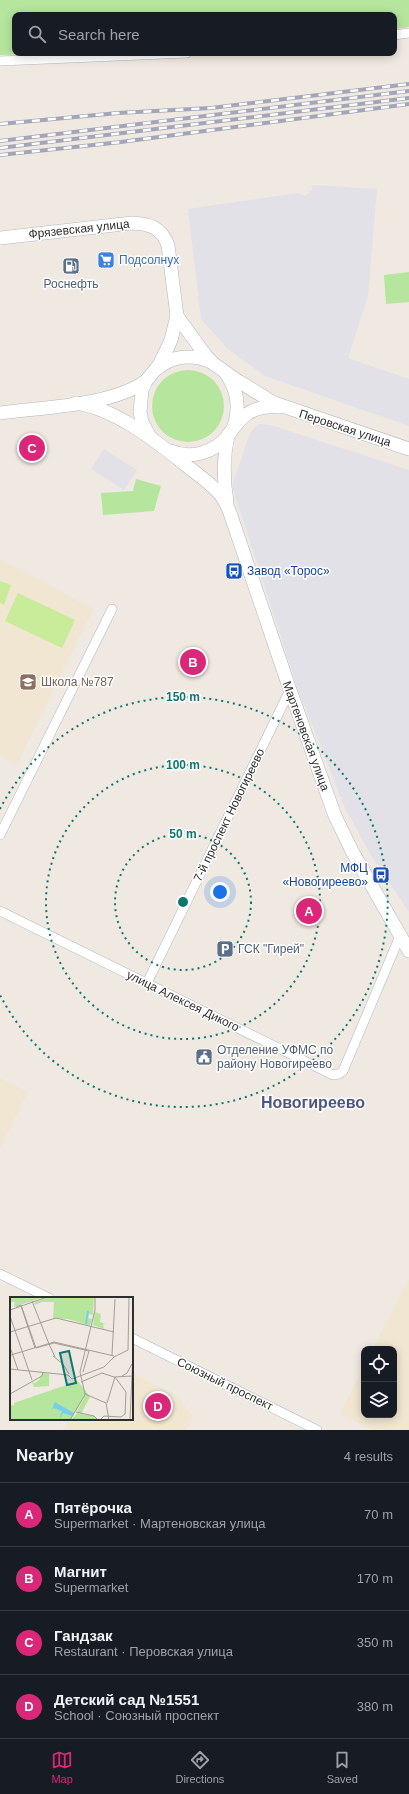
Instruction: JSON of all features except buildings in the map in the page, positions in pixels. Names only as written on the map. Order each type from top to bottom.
[{"type":"main road","name":"Фрязевская улица","points":[[0,238],[132,222],[146,223],[164,235],[168,245],[177,316]]},
{"type":"main road","points":[[177,316],[206,356],[219,367],[232,383],[237,394],[237,415],[225,449],[223,473],[229,510]]},
{"type":"main road","points":[[177,316],[171,340],[159,365],[149,377],[139,401],[142,422],[158,444],[175,453],[195,454],[214,448],[247,414],[256,409],[273,406],[281,407]]},
{"type":"main road","points":[[0,413],[76,403],[113,396],[138,386],[162,364],[181,357],[193,356],[204,359],[219,367],[281,407]]},
{"type":"main road","points":[[76,403],[96,408],[135,428],[158,444],[217,491],[229,510]]},
{"type":"main road","name":"Перовская улица","points":[[281,407],[409,448]]},
{"type":"main road","name":"Мартеновская улица","points":[[229,510],[290,690],[335,816],[352,851],[409,951]]},
{"type":"street","points":[[397,35],[409,33]]},
{"type":"street","points":[[0,61],[117,56]]},
{"type":"street","points":[[0,835],[112,609]]},
{"type":"street","name":"7-й проспект Новогиреево","points":[[146,983],[290,690]]},
{"type":"street","name":"улица Алексея Дикого","points":[[0,911],[333,1075],[339,1074],[342,1071],[400,936]]},
{"type":"street","points":[[0,1274],[47,1297]]},
{"type":"street","name":"Союзный проспект","points":[[133,1338],[317,1430]]},
{"type":"shaded area","points":[[312,185],[377,189],[368,296],[348,358],[409,379],[409,426],[265,376],[228,349],[201,319],[188,209],[298,193],[305,196],[312,190]]},
{"type":"shaded area","points":[[258,424],[271,425],[409,470],[409,912],[370,854],[345,808],[297,687],[232,486],[250,433]]},
{"type":"shaded area","points":[[104,449],[137,470],[124,490],[91,469]]},
{"type":"shaded area","name":"Школа №787","points":[[0,559],[93,609],[17,764],[0,756]]},
{"type":"shaded area","points":[[0,1078],[28,1092],[0,1148]]},
{"type":"shaded area","points":[[409,1279],[409,1430],[373,1430],[340,1414],[361,1373],[361,1418],[397,1418],[397,1346],[375,1346]]},
{"type":"shaded area","points":[[133,1374],[177,1396],[193,1417],[186,1430],[63,1430],[68,1420],[133,1420]]},
{"type":"green space","points":[[0,0],[409,0],[409,27],[397,29],[397,12],[12,12],[12,55],[0,55]]},
{"type":"green space","points":[[409,272],[409,302],[386,304],[384,275]]},
{"type":"green space","points":[[188,370],[208,376],[218,386],[224,406],[218,426],[208,436],[188,442],[168,436],[158,426],[152,406],[158,386],[168,376]]},
{"type":"green space","points":[[136,479],[161,486],[154,511],[103,515],[101,493],[133,491]]},
{"type":"green space","points":[[0,581],[11,585],[4,605],[0,603]]},
{"type":"green space","points":[[18,593],[75,620],[62,648],[5,621]]},
{"type":"railway","points":[[0,124],[118,113],[211,108],[409,84]]},
{"type":"railway","points":[[0,141],[409,91]]},
{"type":"railway","points":[[0,148],[409,98]]},
{"type":"railway","points":[[0,155],[121,142],[409,104]]},
{"type":"place","name":"Подсолнух","points":[[106,260]]},
{"type":"place","name":"Роснефть","points":[[71,266]]},
{"type":"place","name":"Гандзак","points":[[32,448]]},
{"type":"place","name":"Завод «Торос»","points":[[234,571]]},
{"type":"place","name":"Магнит","points":[[193,662]]},
{"type":"place","name":"Школа №787","points":[[28,682]]},
{"type":"place","name":"МФЦ «Новогиреево»","points":[[381,875]]},
{"type":"place","name":"Пятёрочка","points":[[309,911]]},
{"type":"place","name":"ГСК \"Гирей\"","points":[[225,949]]},
{"type":"place","name":"Отделение УФМС по району Новогиреево","points":[[204,1057]]},
{"type":"place","name":"Детский сад №1551","points":[[158,1406]]},
{"type":"district","name":"Новогиреево","points":[[313,1102]]}]
